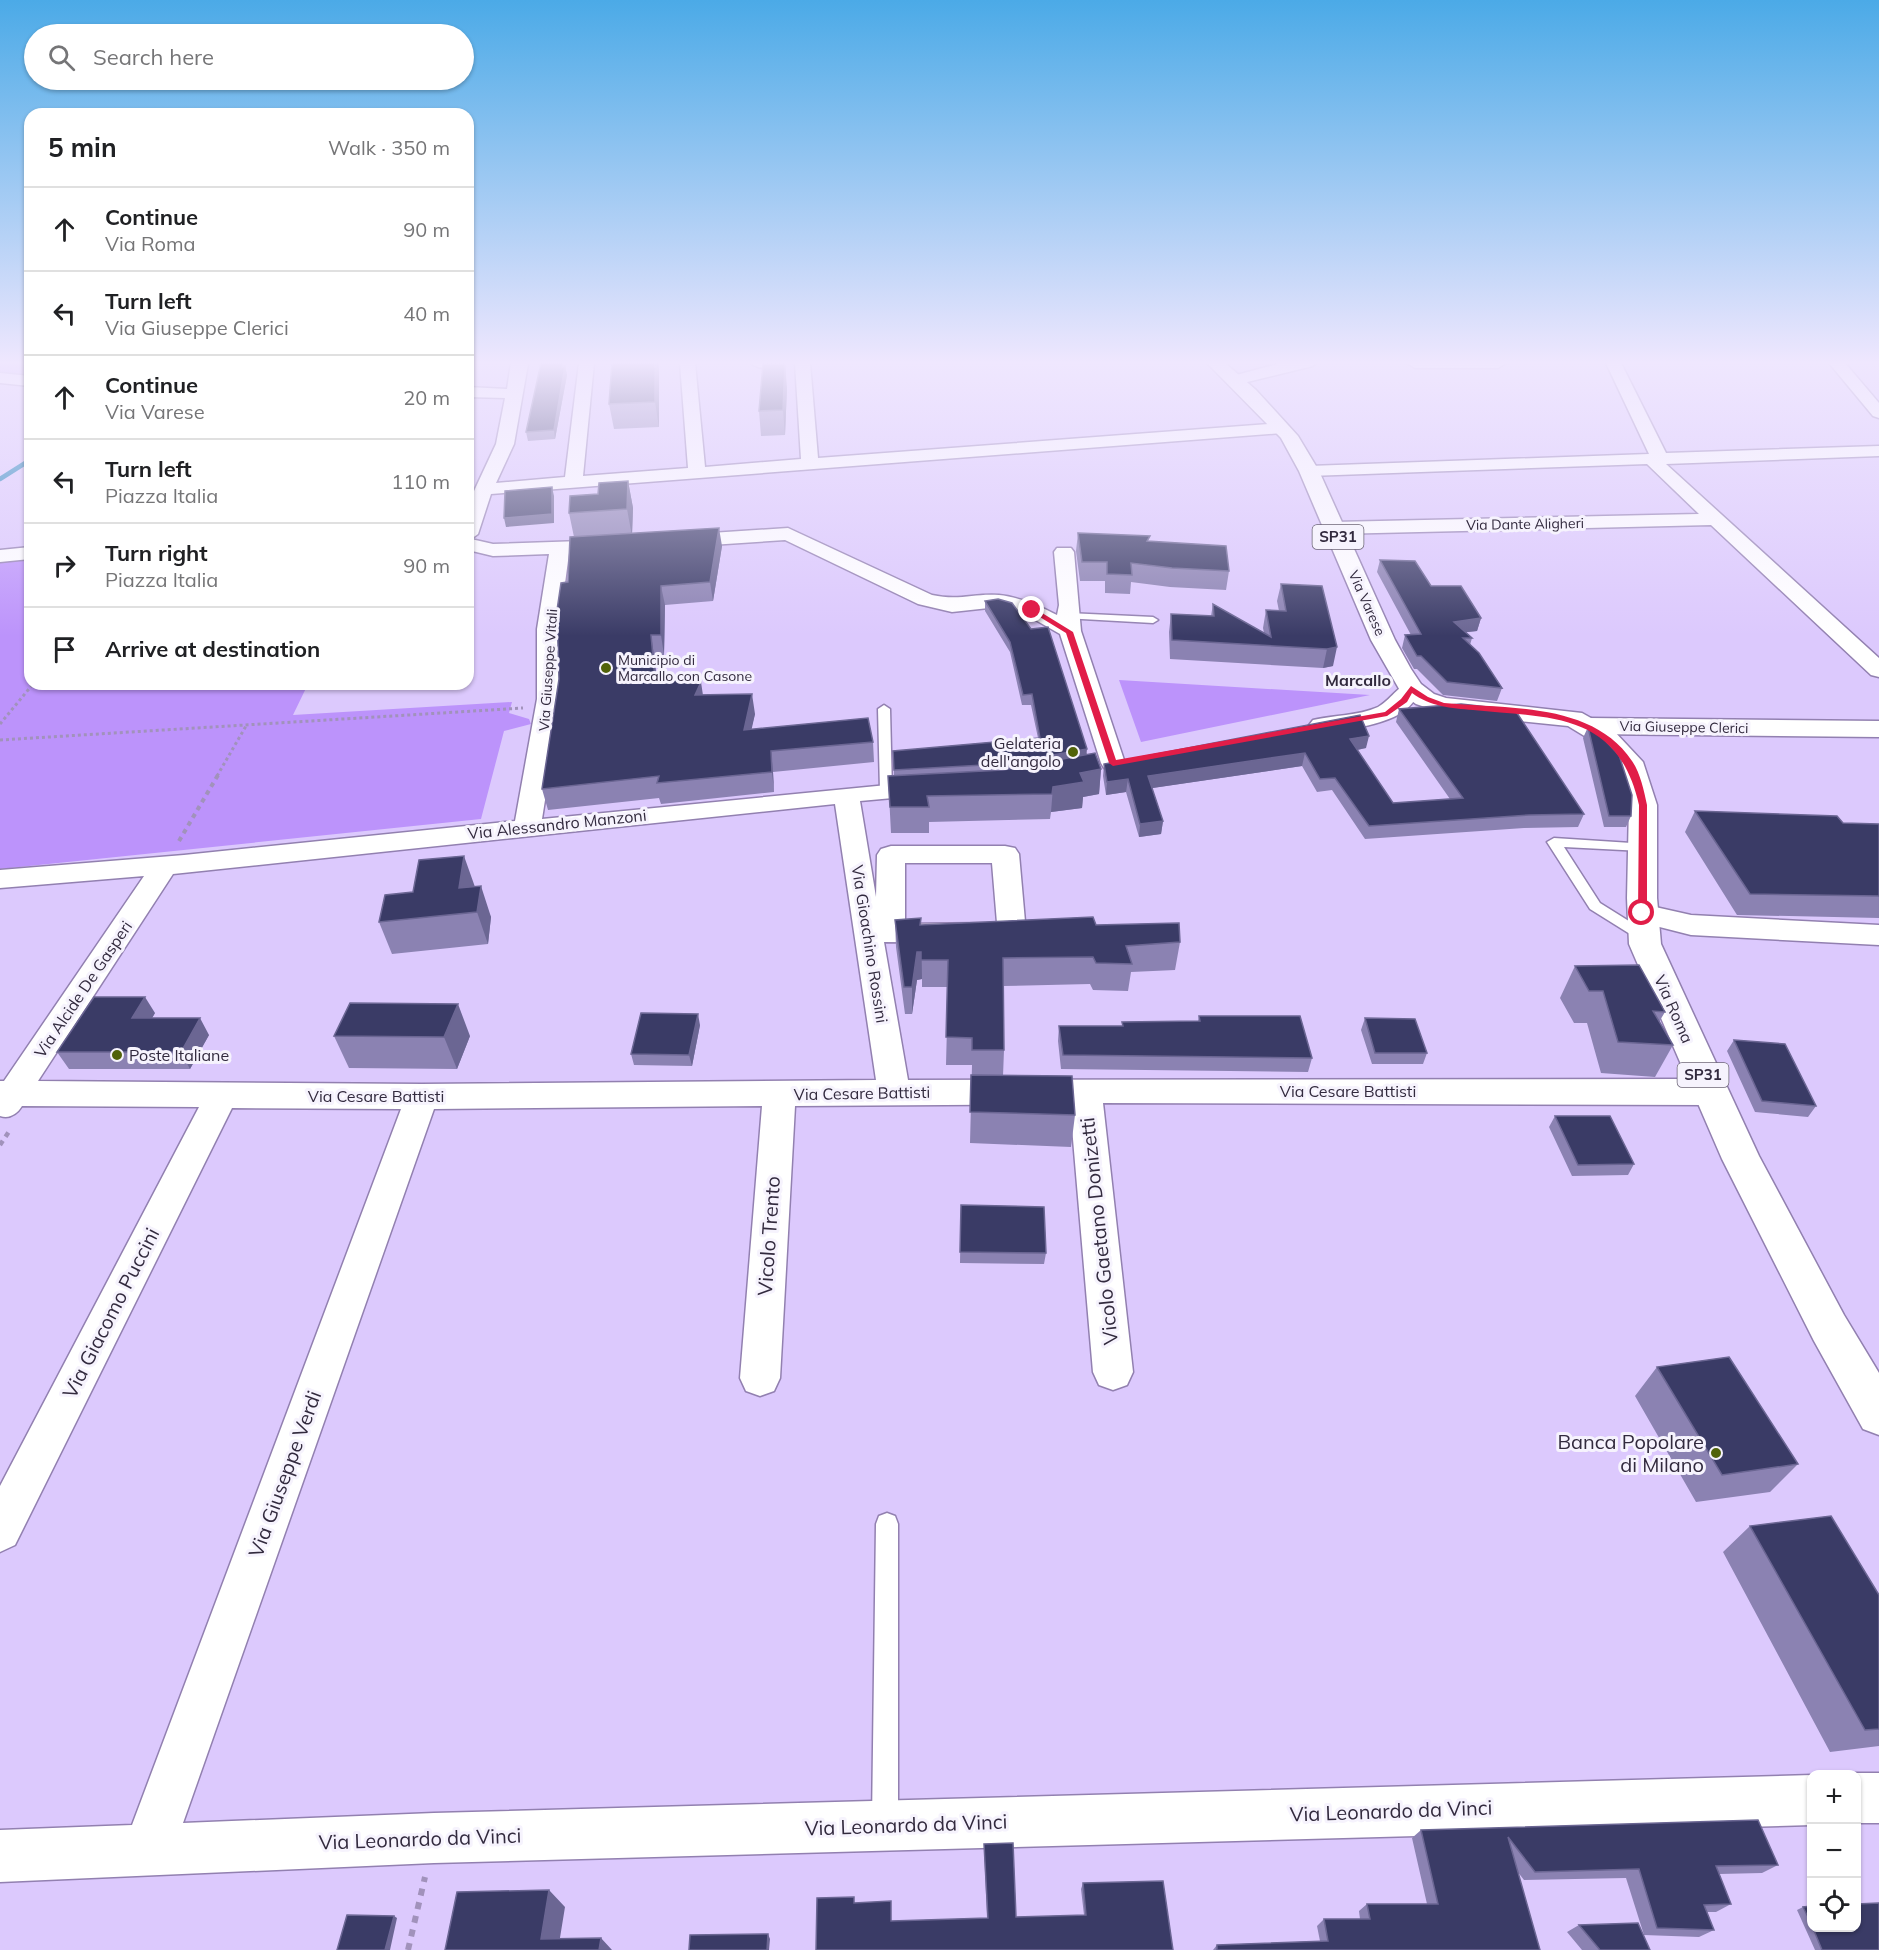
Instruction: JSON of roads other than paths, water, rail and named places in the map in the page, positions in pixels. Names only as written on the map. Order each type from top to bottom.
[{"type":"main road","name":"Via Varese","points":[[1298,454],[1309,471],[1383,640],[1411,688],[1432,702],[1454,706]]},
{"type":"main road","name":"Via Giuseppe Clerici","points":[[1454,706],[1553,716],[1589,726],[1879,729]]},
{"type":"main road","name":"Via Roma","points":[[1589,726],[1605,737],[1629,762],[1643,805],[1643,924],[1710,1093],[1828,1328],[1879,1414]]},
{"type":"street","points":[[474,504],[484,489],[500,454]]},
{"type":"street","points":[[573,483],[576,454]]},
{"type":"street","points":[[695,454],[697,474]]},
{"type":"street","points":[[809,454],[810,465]]},
{"type":"street","points":[[484,489],[950,454]]},
{"type":"street","points":[[1653,454],[1656,460],[1716,519],[1879,670]]},
{"type":"street","points":[[1309,471],[1805,454]]},
{"type":"street","name":"Via Dante Aligheri","points":[[1334,528],[1716,519]]},
{"type":"street","points":[[663,542],[788,534],[926,600],[952,606],[998,601],[1032,610],[1069,624]]},
{"type":"street","points":[[474,542],[560,549],[629,544]]},
{"type":"street","name":"Via Giuseppe Vitali","points":[[527,827],[548,703],[548,629],[560,549]]},
{"type":"street","points":[[1064,552],[1070,604],[1069,624],[1113,763]]},
{"type":"street","points":[[0,556],[24,554]]},
{"type":"street","points":[[1296,730],[1387,713],[1404,701],[1411,688]]},
{"type":"street","name":"Via Alessandro Manzoni","points":[[0,879],[174,864],[886,791],[956,788]]},
{"type":"street","name":"Via Gioachino Rossini","points":[[846,795],[894,1093]]},
{"type":"street","points":[[1005,854],[1012,933],[890,934],[891,855],[1005,854]]},
{"type":"street","name":"Via Alcide De Gasperi","points":[[4,1100],[174,864]]},
{"type":"street","points":[[1643,924],[1879,935]]},
{"type":"street","name":"Via Cesare Battisti","points":[[4,1100],[222,1095],[422,1097],[1085,1091],[1688,1090],[1710,1093]]},
{"type":"street","name":"Vicolo Gaetano Donizetti","points":[[1085,1091],[1113,1372]]},
{"type":"street","name":"Vicolo Trento","points":[[760,1378],[779,1094]]},
{"type":"street","name":"Via Giacomo Puccini","points":[[0,1530],[222,1095]]},
{"type":"street","name":"Via Giuseppe Verdi","points":[[148,1851],[422,1097]]},
{"type":"street","points":[[1861,1798],[1879,1798]]},
{"type":"street","name":"Via Leonardo da Vinci","points":[[0,1856],[434,1838],[1807,1800]]},
{"type":"lane","points":[[1069,624],[1153,621]]},
{"type":"lane","points":[[884,709],[886,791]]},
{"type":"lane","points":[[1642,847],[1554,842],[1595,906],[1643,924]]},
{"type":"lane","points":[[885,1825],[886,1524]]},
{"type":"waterway","points":[[0,479],[24,464]]},
{"type":"place","name":"Municipio di Marcallo con Casone","points":[[606,668]]},
{"type":"place","name":"Gelateria dell'angolo","points":[[1073,752]]},
{"type":"place","name":"Poste Italiane","points":[[117,1055]]},
{"type":"place","name":"Banca Popolare di Milano","points":[[1716,1453]]},
{"type":"district","name":"Marcallo","points":[[1358,680]]}]
